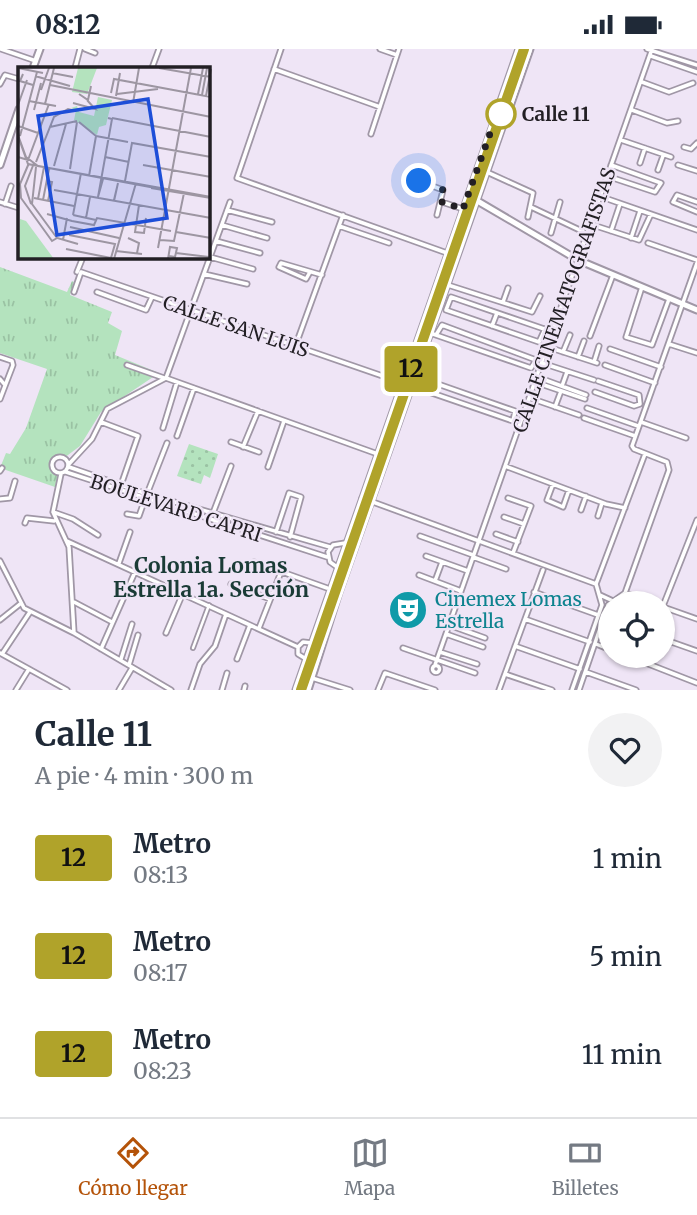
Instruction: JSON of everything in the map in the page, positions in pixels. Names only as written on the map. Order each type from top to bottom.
[{"type":"main road","points":[[33,67],[40,49]]},
{"type":"main road","points":[[500,104],[519,49]]},
{"type":"main road","points":[[509,109],[530,49]]},
{"type":"main road","points":[[296,690],[376,453],[497,114]]},
{"type":"main road","points":[[0,165],[18,115]]},
{"type":"main road","points":[[308,690],[386,457],[433,334],[447,284],[506,116]]},
{"type":"main road","points":[[469,196],[477,198],[578,260],[697,310]]},
{"type":"street","points":[[1,49],[36,61]]},
{"type":"street","points":[[75,67],[83,49],[95,53]]},
{"type":"street","points":[[152,67],[159,49]]},
{"type":"street","points":[[281,49],[237,177],[447,253]]},
{"type":"street","points":[[380,49],[397,55]]},
{"type":"street","points":[[371,134],[399,49]]},
{"type":"street","points":[[650,49],[697,65]]},
{"type":"street","name":"CALLE CINEMATOGRAFISTAS","points":[[436,663],[599,196],[642,82],[650,49]]},
{"type":"street","points":[[650,56],[697,72]]},
{"type":"street","points":[[274,69],[380,107]]},
{"type":"street","points":[[0,84],[5,75],[18,79]]},
{"type":"street","points":[[642,82],[669,92],[693,83]]},
{"type":"street","points":[[632,110],[667,123],[678,121]]},
{"type":"street","points":[[0,137],[8,140]]},
{"type":"street","points":[[621,140],[671,157]]},
{"type":"street","points":[[684,147],[691,149],[697,143]]},
{"type":"street","points":[[640,163],[645,148]]},
{"type":"street","points":[[658,170],[663,155]]},
{"type":"street","points":[[607,176],[656,192],[661,183],[611,165]]},
{"type":"street","points":[[678,165],[697,171]]},
{"type":"street","points":[[478,168],[533,194],[528,217]]},
{"type":"street","points":[[419,181],[443,190],[437,215]]},
{"type":"street","points":[[2,203],[11,186]]},
{"type":"street","points":[[697,202],[677,195],[673,202],[697,212]]},
{"type":"street","points":[[599,196],[697,230]]},
{"type":"street","points":[[230,202],[210,257],[253,269]]},
{"type":"street","points":[[442,202],[463,209]]},
{"type":"street","points":[[551,233],[560,202]]},
{"type":"street","points":[[611,231],[620,204]]},
{"type":"street","points":[[531,207],[587,234]]},
{"type":"street","points":[[227,209],[272,222]]},
{"type":"street","points":[[631,237],[640,211]]},
{"type":"street","points":[[590,224],[641,239],[651,214]]},
{"type":"street","points":[[295,347],[343,215]]},
{"type":"street","points":[[222,225],[267,238]]},
{"type":"street","points":[[339,226],[389,243]]},
{"type":"street","points":[[216,241],[260,253]]},
{"type":"street","points":[[626,591],[669,465],[632,448],[697,262],[648,243]]},
{"type":"street","points":[[74,292],[82,259]]},
{"type":"street","points":[[74,632],[67,541],[55,521],[53,512],[66,469],[86,447],[107,409],[165,378],[209,259]]},
{"type":"street","points":[[310,272],[306,279],[279,267],[281,263],[322,275]]},
{"type":"street","name":"CALLE SAN LUIS","points":[[79,272],[513,421],[515,411],[470,396]]},
{"type":"street","points":[[204,274],[247,284]]},
{"type":"street","points":[[590,336],[613,275]]},
{"type":"street","points":[[447,284],[532,312],[540,296]]},
{"type":"street","points":[[642,287],[626,337],[649,345],[669,299]]},
{"type":"street","points":[[503,302],[508,288]]},
{"type":"street","points":[[97,292],[146,310],[152,297]]},
{"type":"street","points":[[545,329],[539,342],[446,310],[450,298],[497,313],[545,329],[553,332]]},
{"type":"street","points":[[492,326],[497,313]]},
{"type":"street","points":[[442,325],[536,360],[532,368],[433,334],[442,325]]},
{"type":"street","points":[[563,352],[570,335]]},
{"type":"street","points":[[482,351],[486,340]]},
{"type":"street","points":[[578,357],[584,341]]},
{"type":"street","points":[[669,344],[697,353]]},
{"type":"street","points":[[548,347],[595,363],[599,346]]},
{"type":"street","points":[[610,349],[661,367]]},
{"type":"street","points":[[0,357],[13,363],[0,399]]},
{"type":"street","points":[[542,363],[639,395],[640,403]]},
{"type":"street","points":[[127,365],[386,457]]},
{"type":"street","points":[[605,365],[655,383]]},
{"type":"street","points":[[555,407],[567,371]]},
{"type":"street","points":[[415,376],[470,396],[466,406]]},
{"type":"street","points":[[0,379],[5,385]]},
{"type":"street","points":[[536,380],[586,397]]},
{"type":"street","points":[[163,428],[177,382]]},
{"type":"street","points":[[177,436],[194,388]]},
{"type":"street","points":[[595,392],[634,406],[640,403],[647,405]]},
{"type":"street","points":[[530,398],[635,436]]},
{"type":"street","points":[[587,408],[686,438]]},
{"type":"street","points":[[243,447],[258,411]]},
{"type":"street","points":[[268,467],[284,421]]},
{"type":"street","points":[[100,422],[138,436],[121,485]]},
{"type":"street","points":[[230,442],[259,452]]},
{"type":"street","points":[[147,494],[167,443]]},
{"type":"street","points":[[599,591],[596,584],[645,454]]},
{"type":"street","points":[[213,514],[231,466]]},
{"type":"street","points":[[505,467],[603,503],[625,508]]},
{"type":"street","name":"BOULEVARD CAPRI","points":[[66,469],[330,547]]},
{"type":"street","name":"BOULEVARD CAPRI","points":[[66,469],[145,499],[327,557]]},
{"type":"street","points":[[0,499],[10,498],[15,481]]},
{"type":"street","points":[[553,484],[547,500],[563,507],[569,490]]},
{"type":"street","points":[[276,532],[289,493],[301,497],[290,537]]},
{"type":"street","points":[[581,510],[586,496]]},
{"type":"street","points":[[361,498],[596,584]]},
{"type":"street","points":[[508,498],[531,506],[513,553]]},
{"type":"street","points":[[127,514],[139,516],[145,499]]},
{"type":"street","points":[[598,516],[603,503]]},
{"type":"street","points":[[53,512],[73,519],[97,535]]},
{"type":"street","points":[[504,517],[524,524]]},
{"type":"street","points":[[25,523],[27,518],[55,521]]},
{"type":"street","points":[[669,591],[697,520]]},
{"type":"street","points":[[119,563],[130,532]]},
{"type":"street","points":[[496,534],[518,542]]},
{"type":"street","points":[[420,536],[506,569]]},
{"type":"street","points":[[67,541],[298,647]]},
{"type":"street","points":[[337,568],[327,557],[330,547],[345,543]]},
{"type":"street","points":[[426,556],[468,571]]},
{"type":"street","points":[[0,561],[20,604],[74,632],[168,689]]},
{"type":"street","points":[[254,562],[327,588]]},
{"type":"street","points":[[435,581],[442,562]]},
{"type":"street","points":[[499,690],[543,570]]},
{"type":"street","points":[[102,649],[135,572]]},
{"type":"street","points":[[258,628],[281,572]]},
{"type":"street","points":[[419,575],[461,590]]},
{"type":"street","points":[[231,584],[270,599]]},
{"type":"street","points":[[166,633],[183,593]]},
{"type":"street","points":[[534,593],[598,615]]},
{"type":"street","points":[[72,602],[112,622]]},
{"type":"street","points":[[0,620],[20,604]]},
{"type":"street","points":[[193,648],[209,605]]},
{"type":"street","points":[[30,611],[1,653],[67,690]]},
{"type":"street","points":[[675,611],[697,619]]},
{"type":"street","points":[[191,690],[200,664],[215,646],[226,614]]},
{"type":"street","points":[[525,619],[590,642]]},
{"type":"street","points":[[572,690],[598,623]]},
{"type":"street","points":[[121,660],[132,624]]},
{"type":"street","points":[[237,659],[250,625]]},
{"type":"street","points":[[449,625],[485,638]]},
{"type":"street","points":[[579,690],[598,633]]},
{"type":"street","points":[[446,634],[483,647]]},
{"type":"street","points":[[119,690],[130,666],[138,635]]},
{"type":"street","points":[[306,660],[298,654],[298,647],[303,642],[312,643]]},
{"type":"street","points":[[675,643],[697,651]]},
{"type":"street","points":[[515,646],[580,670]]},
{"type":"street","points":[[403,648],[436,663],[475,673]]},
{"type":"street","points":[[440,652],[477,664]]},
{"type":"street","points":[[585,656],[591,658]]},
{"type":"street","points":[[659,668],[697,683]]},
{"type":"street","points":[[16,690],[29,669]]},
{"type":"street","points":[[586,672],[636,690]]},
{"type":"street","points":[[222,690],[227,673]]},
{"type":"street","points":[[378,690],[385,673],[435,690]]},
{"type":"street","points":[[505,674],[552,690]]},
{"type":"street","points":[[312,678],[350,690]]},
{"type":"green space","points":[[0,267],[67,292],[72,281],[74,282],[70,295],[112,312],[108,323],[122,331],[115,355],[159,373],[101,412],[80,446],[64,458],[54,460],[52,468],[58,474],[55,487],[0,468],[6,453],[10,454],[26,428],[47,369],[0,353]]},
{"type":"green space","points":[[189,444],[218,454],[210,478],[204,475],[201,484],[177,476]]},
{"type":"railway","points":[[301,690],[524,49]]},
{"type":"metro line","name":"12","points":[[301,690],[524,49]]},
{"type":"place","name":"Calle 11","points":[[501,114]]},
{"type":"place","name":"Cinemex Lomas Estrella","points":[[408,610]]},
{"type":"district","name":"Colonia Lomas Estrella 1a. Sección","points":[[211,577]]},
{"type":"route","points":[[419,181],[443,190],[442,202],[463,209],[497,114],[501,114]]}]
